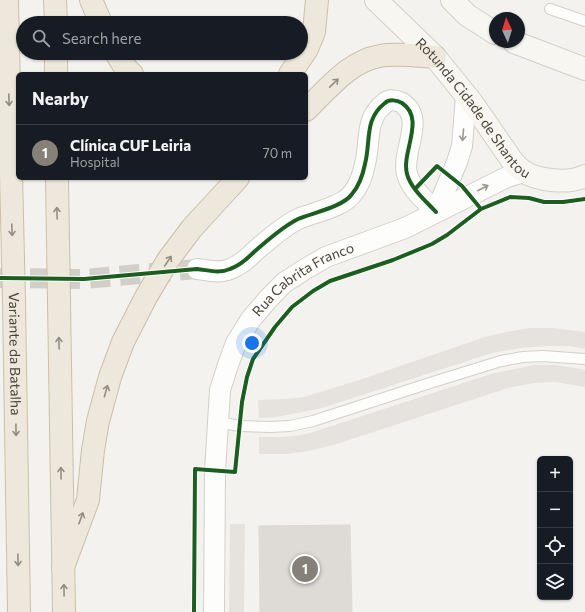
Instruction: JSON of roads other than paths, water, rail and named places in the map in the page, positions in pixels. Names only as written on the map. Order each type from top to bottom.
[{"type":"highway","name":"Variante da Batalha","points":[[7,0],[14,302],[18,612]]},
{"type":"highway","points":[[55,0],[56,16]]},
{"type":"highway","points":[[91,0],[98,16]]},
{"type":"highway","points":[[308,47],[314,32],[317,0]]},
{"type":"highway","points":[[308,108],[352,68],[363,61],[380,56],[436,58]]},
{"type":"highway","points":[[56,60],[56,72]]},
{"type":"highway","points":[[120,60],[130,72]]},
{"type":"highway","points":[[291,72],[300,60]]},
{"type":"highway","points":[[57,180],[64,612]]},
{"type":"highway","points":[[63,568],[88,500],[92,450],[98,421],[110,377],[123,342],[146,297],[168,260],[192,228],[236,180]]},
{"type":"main road","name":"Rotunda Cidade de Shantou","points":[[376,0],[436,58],[466,96],[513,162],[524,172],[553,180],[572,181],[585,176]]},
{"type":"main road","points":[[452,0],[467,15],[489,29]]},
{"type":"main road","points":[[525,46],[585,69]]},
{"type":"street","points":[[197,269],[216,272],[229,270],[244,262],[280,230],[298,220],[338,204],[352,196],[360,181],[366,163],[371,120],[375,113],[387,101],[395,100],[402,103],[409,110],[412,118],[412,129],[406,155],[407,174],[411,183],[436,212],[457,162],[462,146],[466,96]]},
{"type":"street","name":"Rua Cabrita Franco","points":[[214,612],[215,471],[220,390],[236,343],[251,319],[285,282],[326,257],[405,228],[507,177],[524,172]]},
{"type":"lane","points":[[550,9],[585,21]]},
{"type":"lane","points":[[217,422],[240,426],[290,426],[313,421],[501,361],[523,357],[543,356],[585,359]]},
{"type":"tunnel","points":[[0,278],[84,279],[197,269]]},
{"type":"place","name":"Clínica CUF Leiria","points":[[305,569]]}]
